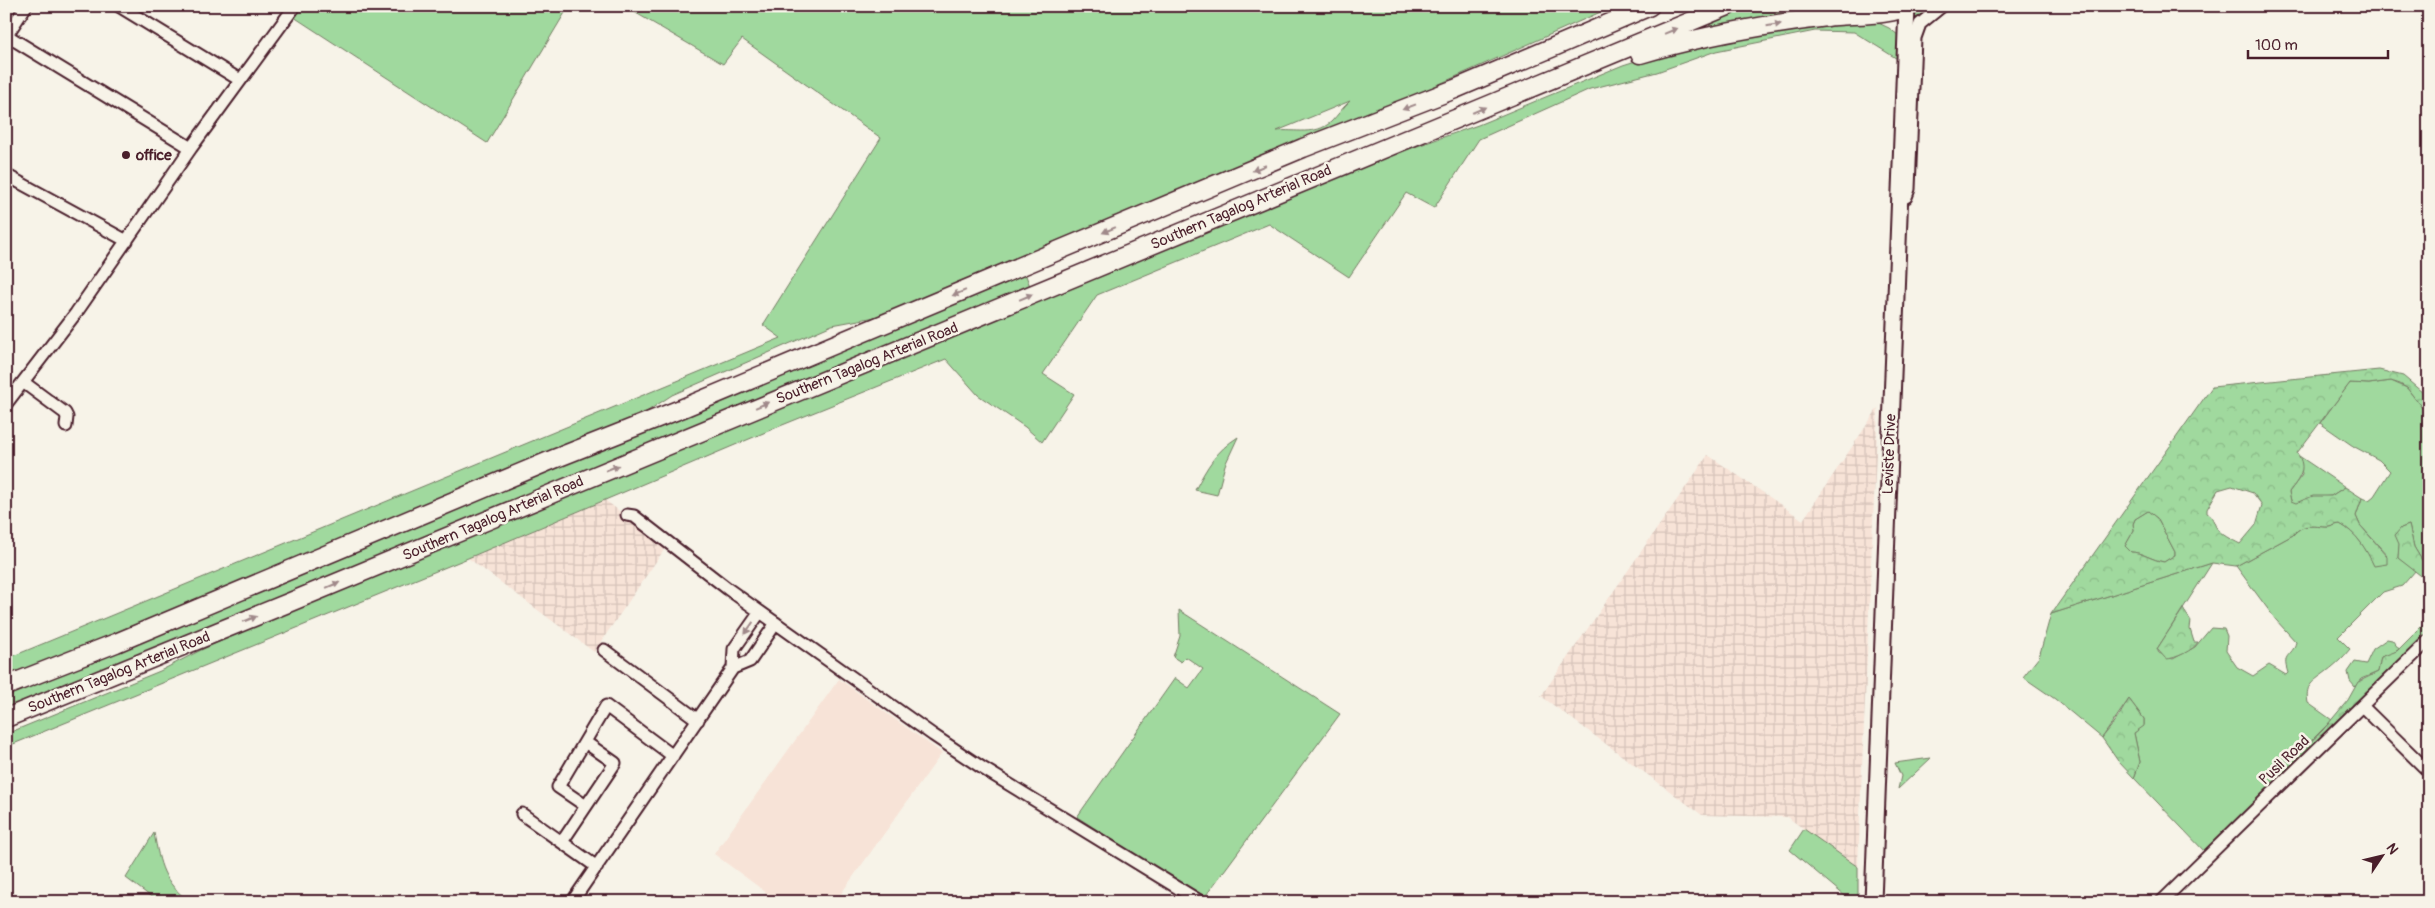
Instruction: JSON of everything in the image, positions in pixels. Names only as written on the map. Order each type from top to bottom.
[{"type":"highway","points":[[1539,52],[1628,6]]},
{"type":"highway","name":"Southern Tagalog Arterial Road","points":[[6,686],[124,640],[554,459],[683,408],[792,361],[1650,6]]},
{"type":"highway","name":"Southern Tagalog Arterial Road","points":[[6,718],[211,635],[1728,6]]},
{"type":"highway","points":[[1512,96],[1632,56],[1704,37],[1855,13],[1890,12],[1907,7]]},
{"type":"highway","points":[[6,726],[110,684],[211,635]]},
{"type":"main road","name":"Leviste Drive","points":[[1873,902],[1907,7]]},
{"type":"street","points":[[26,6],[6,35],[191,148]]},
{"type":"street","points":[[119,6],[240,80]]},
{"type":"street","points":[[7,401],[76,313],[191,148],[296,6]]},
{"type":"street","points":[[1899,198],[1906,197],[1909,189],[1910,109],[1916,34],[1922,22],[1942,6]]},
{"type":"street","points":[[6,175],[127,240]]},
{"type":"street","points":[[23,382],[65,413],[67,417],[66,426]]},
{"type":"street","points":[[627,515],[634,516],[760,612],[984,769],[1202,902]]},
{"type":"street","points":[[572,902],[733,668],[734,650],[760,612]]},
{"type":"street","points":[[733,668],[750,660],[776,623]]},
{"type":"street","name":"Pusil Road","points":[[2161,902],[2429,640]]},
{"type":"street","points":[[604,650],[698,720]]},
{"type":"street","points":[[586,806],[558,787],[606,706],[673,756]]},
{"type":"street","points":[[2362,706],[2429,772]]},
{"type":"street","points":[[562,842],[615,763],[585,742]]},
{"type":"street","points":[[522,814],[597,867]]},
{"type":"shaded area","points":[[1878,408],[1858,867],[1787,817],[1702,815],[1541,696],[1708,455],[1803,520]]},
{"type":"shaded area","points":[[605,500],[666,547],[594,652],[468,558]]},
{"type":"shaded area","points":[[839,679],[942,753],[835,902],[779,902],[714,854]]},
{"type":"green space","points":[[302,6],[569,6],[487,143],[294,17]]},
{"type":"green space","points":[[624,6],[1614,6],[1370,115],[886,315],[832,325],[672,395],[631,422],[6,681],[6,659],[781,338],[763,325],[881,138],[742,39],[723,64]],"holes":[[[1350,101],[1331,122],[1318,129],[1277,131]]]},
{"type":"green space","points":[[1746,6],[1814,6],[1814,11],[1795,13],[1795,8],[1788,8],[1787,14],[1708,28],[1712,22]]},
{"type":"green space","points":[[1923,6],[1939,6],[1914,31],[1913,18]]},
{"type":"green space","points":[[1874,21],[1889,28],[1898,35],[1899,60],[1854,32],[1815,31],[1716,51],[1657,72],[1590,89],[1479,139],[1434,208],[1406,193],[1349,277],[1269,224],[1097,295],[1043,374],[1074,394],[1042,442],[1025,427],[978,395],[946,359],[780,426],[468,558],[6,747],[6,734],[160,671],[201,650],[316,599],[823,388],[924,349],[1345,171],[1478,125],[1623,65],[1673,49],[1815,26],[1818,28],[1835,26],[1836,23]]},
{"type":"green space","points":[[1025,273],[1031,289],[6,713],[6,693]]},
{"type":"green space","points":[[2379,370],[2403,376],[2429,398],[2429,417],[2407,388],[2400,384],[2391,381],[2369,384],[2350,383],[2297,453],[2302,469],[2299,478],[2289,492],[2291,501],[2296,503],[2313,496],[2331,496],[2345,487],[2362,498],[2356,516],[2360,525],[2387,556],[2387,564],[2374,566],[2360,542],[2340,524],[2328,527],[2309,526],[2301,528],[2293,535],[2236,566],[2212,563],[2051,614],[2212,387]],"holes":[[[2232,486],[2253,493],[2262,505],[2256,525],[2240,544],[2221,533],[2207,513],[2207,509],[2218,490]],[[2148,511],[2157,518],[2175,552],[2175,555],[2164,562],[2131,552],[2125,546],[2134,530],[2133,524],[2135,519]]]},
{"type":"green space","points":[[2391,381],[2407,388],[2429,417],[2429,572],[2414,547],[2409,525],[2401,528],[2398,558],[2416,570],[2402,586],[2383,592],[2338,637],[2350,649],[2338,662],[2312,683],[2308,689],[2308,703],[2332,720],[2298,754],[2281,764],[2266,777],[2274,786],[2206,853],[2134,778],[2140,762],[2134,733],[2144,725],[2144,719],[2129,699],[2102,738],[2055,699],[2023,677],[2039,657],[2051,614],[2212,563],[2157,649],[2159,653],[2173,659],[2195,647],[2211,628],[2224,629],[2227,636],[2226,651],[2237,667],[2253,676],[2269,665],[2286,675],[2288,673],[2286,658],[2296,642],[2276,620],[2236,566],[2293,535],[2301,528],[2309,526],[2328,527],[2340,524],[2356,537],[2374,565],[2387,555],[2360,525],[2356,516],[2362,498],[2369,500],[2374,496],[2390,471],[2379,460],[2353,446],[2320,423],[2350,383],[2369,384]]},
{"type":"green space","points":[[1238,437],[1225,465],[1217,495],[1195,490],[1213,460],[1230,442]]},
{"type":"green space","points":[[2299,456],[2345,487],[2331,496],[2307,498],[2296,504],[2291,501],[2289,492],[2302,475]]},
{"type":"green space","points":[[2148,511],[2157,518],[2175,552],[2175,555],[2164,562],[2131,552],[2125,546],[2134,530],[2133,524],[2135,519]]},
{"type":"green space","points":[[2409,525],[2414,547],[2429,572],[2429,582],[2398,558],[2399,544],[2395,535],[2401,528]]},
{"type":"green space","points":[[2183,609],[2191,621],[2190,629],[2194,642],[2198,642],[2184,654],[2166,659],[2157,649]]},
{"type":"green space","points":[[1179,610],[1340,714],[1204,898],[1077,817],[1175,678],[1189,688],[1203,669],[1186,657],[1181,662],[1173,657],[1180,636]]},
{"type":"green space","points":[[2429,619],[2429,634],[2274,786],[2265,778],[2281,764],[2298,754],[2323,730],[2348,700],[2358,682],[2378,672],[2381,657],[2397,651]]},
{"type":"green space","points":[[2387,639],[2392,640],[2399,649],[2392,654],[2381,657],[2378,672],[2361,679],[2355,687],[2350,681],[2348,672],[2355,662],[2366,664],[2373,649]]},
{"type":"green space","points":[[2129,699],[2144,719],[2144,726],[2134,733],[2140,762],[2134,778],[2118,761],[2102,738],[2117,719]]},
{"type":"green space","points":[[1931,758],[1898,789],[1901,776],[1895,763]]},
{"type":"green space","points":[[1804,829],[1858,867],[1858,902],[1852,902],[1790,850]]},
{"type":"green space","points":[[154,833],[158,854],[168,880],[190,902],[158,902],[126,878]]},
{"type":"place","name":"office","points":[[126,155]]}]
